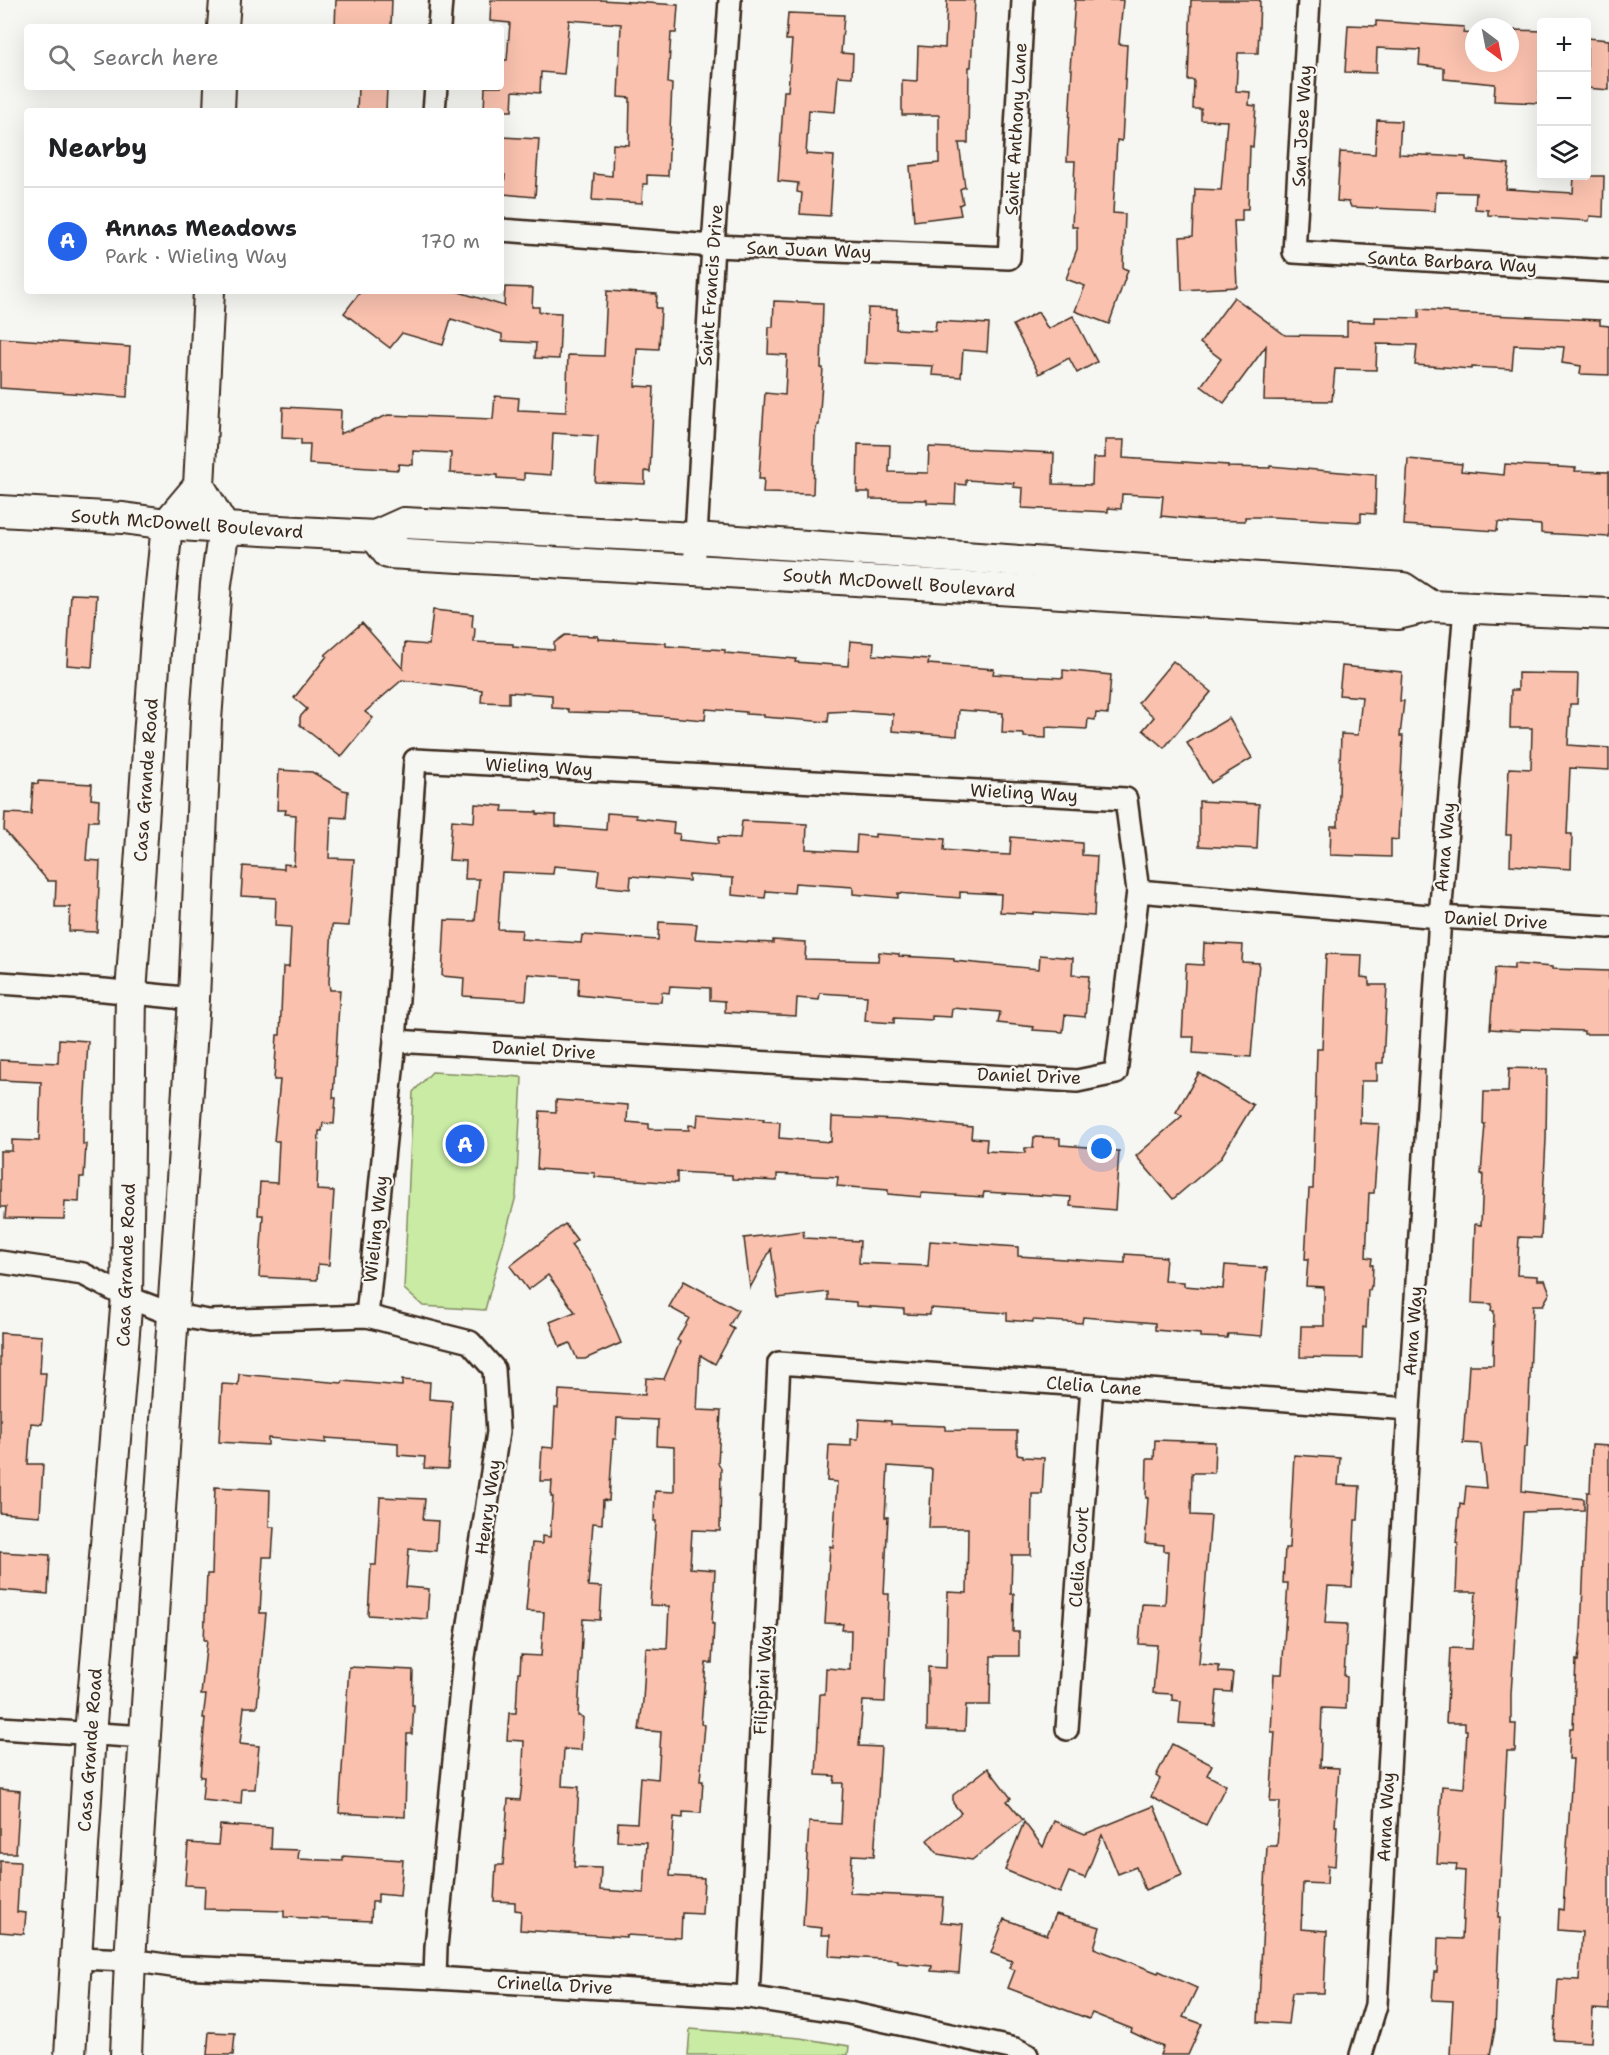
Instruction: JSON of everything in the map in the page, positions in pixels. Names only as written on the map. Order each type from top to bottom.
[{"type":"main road","points":[[223,24],[225,0]]},
{"type":"main road","points":[[219,108],[220,90]]},
{"type":"main road","points":[[126,2055],[130,1960],[194,999],[206,720],[216,584],[224,528],[199,486],[209,294]]},
{"type":"main road","points":[[167,524],[199,486]]},
{"type":"main road","name":"South McDowell Boulevard","points":[[0,511],[123,518],[224,528],[375,536],[404,523],[694,538],[1403,588],[1430,606]]},
{"type":"main road","name":"Casa Grande Road","points":[[70,2055],[90,1734],[127,1297],[131,993],[156,638],[167,524]]},
{"type":"main road","name":"South McDowell Boulevard","points":[[375,536],[388,553],[1398,614],[1430,606],[1609,614]]},
{"type":"street","points":[[439,24],[441,0]]},
{"type":"street","name":"Saint Francis Drive","points":[[694,570],[694,538],[730,0]]},
{"type":"street","name":"Saint Anthony Lane","points":[[1009,258],[1023,0]]},
{"type":"street","name":"San Jose Way","points":[[1294,252],[1309,0]]},
{"type":"street","points":[[434,108],[436,90]]},
{"type":"street","name":"San Juan Way","points":[[504,230],[713,246],[1009,258]]},
{"type":"street","name":"Santa Barbara Way","points":[[1294,252],[1609,271]]},
{"type":"street","name":"Anna Way","points":[[1361,2055],[1376,2005],[1408,1409],[1440,917],[1465,607]]},
{"type":"street","name":"Wieling Way","points":[[367,1316],[395,1041],[415,760],[1126,799],[1138,891]]},
{"type":"street","name":"Daniel Drive","points":[[395,1041],[1077,1081],[1116,1073],[1138,891],[1440,917],[1609,927]]},
{"type":"street","points":[[0,983],[194,999]]},
{"type":"street","name":"Henry Way","points":[[0,1262],[83,1274],[127,1297],[174,1316],[209,1321],[367,1316],[470,1342],[494,1369],[498,1432],[464,1657],[435,1978]]},
{"type":"street","name":"Clelia Lane","points":[[779,1363],[1408,1409]]},
{"type":"street","name":"Filippini Way","points":[[748,1997],[779,1363]]},
{"type":"street","name":"Clelia Court","points":[[1067,1729],[1092,1386]]},
{"type":"street","points":[[0,1728],[146,1737]]},
{"type":"street","name":"Crinella Drive","points":[[77,1958],[130,1960],[178,1967],[435,1978],[748,1997],[849,2013],[929,2029],[1015,2049],[1027,2055]]},
{"type":"green space","points":[[432,1072],[522,1077],[516,1196],[485,1310],[423,1306],[404,1289],[413,1092]]},
{"type":"green space","points":[[690,2029],[800,2038],[849,2046],[848,2055],[688,2055]]},
{"type":"building","points":[[336,0],[392,0],[391,24],[335,24]]},
{"type":"building","points":[[491,0],[601,0],[678,5],[676,33],[671,33],[668,83],[672,84],[668,176],[647,175],[647,184],[643,184],[642,203],[592,200],[594,174],[612,176],[613,144],[629,145],[630,98],[618,97],[621,24],[569,20],[564,74],[541,72],[540,93],[513,91],[512,111],[504,111],[504,108],[484,108],[485,90],[504,90],[504,60],[507,60],[510,23],[490,21]]},
{"type":"building","points":[[947,0],[975,0],[971,67],[969,67],[968,143],[959,143],[965,187],[960,189],[963,203],[959,205],[961,215],[914,221],[910,166],[939,163],[939,115],[902,115],[902,80],[917,81],[918,46],[945,48]]},
{"type":"building","points":[[1075,0],[1123,0],[1119,44],[1127,45],[1122,141],[1117,140],[1113,213],[1125,214],[1123,268],[1128,270],[1109,324],[1075,311],[1085,286],[1066,279],[1077,249],[1077,227],[1072,227],[1075,161],[1067,161]]},
{"type":"building","points":[[1191,0],[1260,0],[1258,53],[1238,53],[1236,91],[1250,92],[1249,105],[1256,106],[1253,147],[1250,146],[1248,209],[1242,209],[1242,221],[1234,221],[1237,287],[1182,290],[1180,237],[1193,236],[1195,189],[1221,190],[1227,121],[1201,120],[1201,109],[1193,109],[1194,80],[1188,80]]},
{"type":"building","points":[[788,13],[844,15],[841,53],[853,54],[852,77],[838,76],[835,112],[809,110],[806,154],[834,156],[830,216],[800,214],[802,193],[797,192],[798,183],[778,181],[784,91],[788,91],[792,40],[786,40]]},
{"type":"building","points":[[1376,21],[1464,27],[1465,72],[1519,72],[1519,30],[1537,31],[1537,103],[1494,101],[1495,84],[1444,79],[1444,68],[1419,65],[1420,50],[1377,48],[1376,73],[1345,72],[1348,25],[1376,26]]},
{"type":"building","points":[[1591,38],[1609,40],[1609,90],[1591,88]]},
{"type":"building","points":[[358,90],[387,90],[386,108],[357,108]]},
{"type":"building","points":[[1377,120],[1401,121],[1399,154],[1466,157],[1466,160],[1509,164],[1506,189],[1573,193],[1574,180],[1591,180],[1591,176],[1604,176],[1603,217],[1590,216],[1589,221],[1488,215],[1488,210],[1475,209],[1476,193],[1436,192],[1435,211],[1351,207],[1349,202],[1337,201],[1340,152],[1375,154]]},
{"type":"building","points":[[504,137],[539,139],[535,197],[504,194]]},
{"type":"building","points":[[505,287],[533,288],[532,307],[539,307],[539,312],[561,313],[559,359],[535,358],[536,343],[502,341],[502,334],[451,319],[443,345],[402,333],[390,348],[344,313],[359,294],[466,294],[504,306]]},
{"type":"building","points":[[607,291],[657,294],[656,308],[661,308],[659,349],[637,348],[635,386],[654,387],[650,472],[645,471],[645,484],[595,482],[598,436],[553,433],[551,475],[524,473],[524,480],[497,478],[497,475],[450,473],[451,453],[413,451],[413,465],[399,464],[398,470],[309,464],[310,444],[301,444],[301,439],[282,438],[283,407],[341,410],[340,434],[388,415],[493,419],[495,396],[519,398],[518,410],[566,412],[568,355],[604,356]]},
{"type":"building","points":[[1234,297],[1285,335],[1347,336],[1347,321],[1375,322],[1375,317],[1419,318],[1419,309],[1448,311],[1448,313],[1600,320],[1600,325],[1609,326],[1609,375],[1580,374],[1581,366],[1562,363],[1564,347],[1514,345],[1512,369],[1472,367],[1472,369],[1415,365],[1417,345],[1377,344],[1376,370],[1335,369],[1332,401],[1264,400],[1266,346],[1224,403],[1201,386],[1221,359],[1200,343]]},
{"type":"building","points":[[774,301],[823,303],[821,368],[823,368],[819,425],[817,425],[815,435],[813,494],[763,493],[764,479],[759,479],[765,393],[785,395],[787,355],[768,354],[769,327],[773,327]]},
{"type":"building","points":[[868,308],[897,309],[896,329],[935,331],[936,321],[989,324],[987,352],[963,350],[961,377],[932,375],[933,366],[865,363]]},
{"type":"building","points":[[1038,312],[1048,329],[1073,316],[1097,362],[1077,373],[1069,358],[1039,374],[1013,325]]},
{"type":"building","points":[[0,338],[130,347],[127,397],[0,388]]},
{"type":"building","points":[[1105,440],[1124,440],[1123,458],[1228,465],[1228,467],[1270,468],[1270,466],[1376,475],[1375,514],[1361,513],[1361,522],[1272,517],[1245,517],[1245,521],[1203,520],[1161,516],[1163,496],[1122,494],[1121,509],[1108,508],[1108,512],[1022,508],[1023,488],[1013,487],[1014,483],[966,480],[966,485],[956,484],[955,504],[927,503],[927,500],[870,499],[870,492],[857,492],[858,444],[890,445],[889,472],[928,473],[929,447],[1054,453],[1053,484],[1092,485],[1093,458],[1105,458]]},
{"type":"building","points":[[1408,459],[1462,464],[1461,471],[1504,475],[1505,464],[1609,472],[1609,537],[1541,533],[1541,525],[1498,522],[1497,531],[1404,525]]},
{"type":"building","points":[[71,594],[97,595],[92,667],[67,665]]},
{"type":"building","points":[[433,610],[473,614],[474,642],[513,644],[513,647],[554,650],[554,643],[565,635],[598,636],[598,639],[666,643],[666,646],[725,650],[725,653],[848,666],[850,641],[874,643],[873,655],[929,659],[928,664],[994,669],[993,674],[1063,678],[1063,670],[1111,675],[1108,714],[1096,713],[1095,720],[1088,719],[1087,729],[1046,727],[1046,738],[1002,733],[1003,713],[959,710],[957,736],[892,731],[893,714],[829,712],[828,722],[764,717],[764,715],[746,714],[746,712],[706,709],[705,720],[634,714],[569,712],[568,709],[552,708],[552,695],[509,692],[509,703],[481,702],[482,690],[402,680],[365,712],[373,718],[341,757],[300,725],[300,717],[307,709],[294,698],[327,656],[325,655],[362,623],[403,669],[405,643],[429,645]]},
{"type":"building","points":[[1173,661],[1211,692],[1164,748],[1143,730],[1154,717],[1138,703]]},
{"type":"building","points":[[1342,666],[1402,672],[1400,701],[1404,701],[1400,736],[1403,736],[1398,840],[1391,839],[1391,857],[1330,855],[1331,826],[1338,826],[1341,734],[1358,735],[1362,697],[1339,695]]},
{"type":"building","points":[[1518,673],[1578,674],[1577,704],[1570,704],[1568,745],[1609,748],[1609,770],[1570,768],[1567,834],[1572,834],[1571,869],[1510,865],[1511,835],[1506,835],[1509,768],[1531,769],[1532,728],[1510,728],[1511,690],[1518,690]]},
{"type":"building","points":[[1229,718],[1252,758],[1211,783],[1187,743]]},
{"type":"building","points":[[279,770],[312,772],[348,791],[346,818],[331,817],[329,858],[354,859],[349,926],[332,925],[329,982],[330,990],[340,990],[333,1098],[336,1098],[334,1124],[323,1123],[322,1131],[319,1131],[317,1190],[334,1191],[329,1265],[318,1264],[317,1280],[259,1277],[263,1215],[258,1215],[260,1182],[277,1183],[279,1141],[274,1141],[280,1080],[274,1080],[277,1035],[280,1035],[283,967],[289,967],[291,927],[275,926],[276,898],[241,896],[243,866],[284,869],[284,864],[294,865],[296,815],[285,814],[286,810],[277,810]]},
{"type":"building","points":[[38,781],[92,784],[91,799],[99,800],[98,821],[89,821],[86,860],[100,861],[97,932],[69,931],[70,907],[55,907],[56,881],[48,881],[4,830],[5,813],[31,814],[33,783],[38,784]]},
{"type":"building","points":[[1199,801],[1259,804],[1257,849],[1199,846]]},
{"type":"building","points":[[475,804],[503,806],[502,811],[556,815],[556,826],[606,830],[607,813],[636,815],[636,818],[674,822],[673,833],[680,834],[679,840],[718,844],[718,837],[740,838],[742,821],[807,824],[806,849],[856,852],[857,835],[875,837],[875,834],[945,839],[944,850],[1010,855],[1011,837],[1082,843],[1082,855],[1097,856],[1094,916],[1000,912],[1001,894],[960,892],[960,898],[898,893],[898,898],[853,894],[853,887],[795,883],[794,893],[766,891],[765,898],[732,895],[733,878],[689,875],[689,881],[631,876],[630,889],[597,886],[599,870],[554,866],[553,874],[502,872],[498,929],[522,930],[521,939],[581,943],[582,935],[658,940],[659,922],[697,924],[695,939],[773,943],[773,940],[806,942],[805,959],[878,961],[879,952],[899,954],[899,956],[954,959],[954,961],[1039,969],[1040,955],[1073,958],[1072,975],[1089,976],[1085,1017],[1065,1015],[1063,1032],[1033,1030],[1034,1027],[998,1023],[1000,1012],[952,1008],[951,1017],[932,1016],[932,1020],[894,1018],[894,1023],[865,1021],[867,996],[820,993],[819,1000],[797,998],[796,1016],[725,1012],[725,1001],[710,1000],[710,988],[670,986],[669,993],[662,992],[661,1002],[635,1001],[578,995],[579,978],[528,974],[526,1000],[463,996],[464,978],[442,976],[445,920],[475,921],[479,879],[465,879],[466,861],[449,860],[452,820],[474,822]]},
{"type":"building","points":[[1204,943],[1243,945],[1242,962],[1259,963],[1251,1057],[1193,1053],[1194,1037],[1182,1037],[1186,964],[1203,965]]},
{"type":"building","points":[[1326,954],[1362,955],[1361,977],[1369,978],[1369,985],[1387,985],[1383,1063],[1377,1063],[1377,1081],[1361,1081],[1360,1123],[1379,1124],[1374,1193],[1369,1193],[1366,1257],[1372,1258],[1371,1265],[1373,1265],[1372,1286],[1368,1290],[1366,1328],[1363,1327],[1362,1358],[1300,1357],[1301,1326],[1324,1326],[1324,1287],[1306,1286],[1308,1259],[1305,1259],[1309,1189],[1313,1189],[1317,1049],[1322,1049]]},
{"type":"building","points":[[1514,964],[1552,967],[1552,969],[1609,971],[1609,1034],[1584,1034],[1584,1031],[1490,1029],[1495,968],[1514,969]]},
{"type":"building","points":[[59,1039],[88,1041],[83,1132],[83,1144],[86,1144],[84,1177],[80,1177],[79,1202],[65,1201],[64,1219],[5,1218],[6,1207],[0,1207],[0,1151],[12,1151],[12,1140],[39,1141],[41,1082],[0,1080],[0,1060],[58,1063]]},
{"type":"building","points":[[1509,1068],[1547,1069],[1541,1238],[1519,1237],[1517,1275],[1537,1276],[1537,1280],[1545,1280],[1550,1293],[1543,1305],[1533,1305],[1527,1447],[1524,1447],[1522,1491],[1584,1499],[1584,1510],[1523,1512],[1511,1694],[1511,1724],[1516,1724],[1515,1751],[1507,1751],[1498,1917],[1500,1917],[1495,2029],[1490,2055],[1450,2055],[1453,2001],[1432,2000],[1434,1972],[1437,1972],[1438,1938],[1462,1939],[1465,1871],[1456,1870],[1457,1864],[1437,1863],[1442,1786],[1464,1788],[1467,1730],[1465,1730],[1465,1723],[1446,1723],[1450,1648],[1472,1649],[1476,1592],[1456,1592],[1458,1544],[1456,1543],[1460,1504],[1464,1505],[1466,1486],[1486,1488],[1481,1444],[1463,1443],[1469,1365],[1493,1365],[1494,1311],[1491,1311],[1492,1304],[1472,1303],[1475,1224],[1481,1225],[1484,1092],[1508,1092]]},
{"type":"building","points":[[1199,1073],[1253,1105],[1220,1159],[1173,1199],[1136,1156],[1182,1116],[1176,1112]]},
{"type":"building","points":[[556,1100],[628,1105],[627,1122],[649,1124],[649,1129],[689,1130],[689,1125],[697,1126],[698,1114],[780,1122],[779,1138],[831,1142],[832,1117],[972,1127],[971,1138],[987,1139],[986,1151],[1025,1153],[1025,1148],[1033,1148],[1034,1137],[1060,1138],[1060,1145],[1119,1151],[1115,1210],[1070,1206],[1071,1197],[984,1192],[983,1197],[922,1193],[921,1197],[888,1194],[888,1190],[837,1186],[838,1177],[777,1174],[777,1181],[732,1179],[732,1175],[677,1172],[677,1183],[595,1177],[595,1173],[537,1169],[540,1111],[556,1112]]},
{"type":"building","points":[[565,1224],[577,1240],[571,1245],[591,1272],[621,1343],[585,1359],[577,1359],[570,1343],[560,1347],[550,1322],[575,1312],[548,1275],[528,1290],[510,1266]]},
{"type":"building","points":[[803,1231],[804,1238],[860,1241],[859,1263],[928,1266],[930,1241],[1018,1247],[1018,1256],[1125,1263],[1125,1254],[1166,1257],[1164,1281],[1184,1282],[1184,1286],[1223,1289],[1225,1265],[1267,1268],[1262,1336],[1228,1334],[1227,1338],[1200,1337],[1200,1334],[1155,1330],[1155,1323],[1083,1317],[1082,1323],[1033,1320],[1033,1322],[1007,1320],[1007,1313],[930,1308],[930,1315],[904,1314],[904,1309],[856,1306],[856,1302],[828,1300],[828,1292],[778,1298],[771,1249],[750,1288],[744,1238]]},
{"type":"building","points":[[684,1281],[738,1310],[729,1326],[734,1329],[715,1364],[700,1355],[697,1410],[721,1411],[718,1463],[721,1468],[720,1531],[692,1530],[690,1568],[715,1570],[712,1663],[706,1663],[701,1724],[705,1725],[700,1781],[703,1781],[701,1813],[683,1812],[683,1818],[674,1817],[670,1876],[704,1878],[702,1914],[682,1913],[681,1938],[520,1930],[521,1911],[515,1910],[515,1902],[494,1901],[496,1865],[503,1865],[508,1799],[520,1800],[522,1784],[524,1741],[507,1740],[509,1713],[516,1713],[521,1655],[541,1656],[544,1612],[526,1611],[532,1543],[542,1544],[542,1536],[550,1537],[552,1481],[540,1481],[542,1447],[553,1448],[555,1408],[558,1408],[559,1390],[645,1395],[646,1378],[664,1379],[680,1342],[677,1340],[689,1318],[669,1307]],"holes":[[[617,1418],[658,1420],[657,1446],[674,1447],[674,1492],[655,1491],[654,1521],[656,1521],[650,1605],[669,1606],[667,1649],[646,1648],[639,1730],[661,1732],[658,1779],[640,1777],[637,1823],[618,1822],[617,1841],[647,1842],[644,1893],[600,1890],[601,1868],[574,1867],[579,1787],[562,1786],[564,1749],[581,1750],[583,1717],[578,1716],[583,1619],[600,1620],[602,1587],[588,1586],[593,1523],[602,1524],[603,1500],[609,1501],[613,1439],[616,1439]]]},
{"type":"building","points":[[0,1333],[42,1336],[40,1373],[46,1373],[42,1424],[31,1423],[28,1464],[43,1464],[40,1516],[0,1513]]},
{"type":"building","points":[[239,1374],[402,1386],[402,1380],[430,1382],[429,1399],[452,1401],[448,1469],[424,1468],[425,1457],[398,1455],[398,1443],[326,1438],[326,1443],[268,1438],[268,1445],[219,1442],[222,1384],[238,1385]]},
{"type":"building","points":[[859,1419],[891,1421],[891,1424],[945,1426],[945,1430],[1017,1431],[1017,1454],[1023,1457],[1044,1458],[1042,1494],[1032,1494],[1031,1555],[1012,1555],[1013,1632],[1019,1632],[1019,1656],[991,1656],[990,1705],[966,1705],[965,1731],[927,1730],[928,1667],[946,1668],[948,1592],[967,1593],[968,1528],[929,1528],[932,1469],[888,1466],[884,1594],[889,1594],[885,1702],[863,1701],[859,1746],[881,1747],[874,1856],[852,1855],[850,1893],[943,1897],[941,1922],[963,1924],[959,1973],[931,1971],[932,1966],[898,1963],[898,1960],[829,1956],[830,1935],[821,1935],[822,1928],[803,1926],[809,1822],[841,1824],[843,1783],[834,1783],[835,1776],[816,1775],[820,1694],[825,1694],[826,1668],[850,1670],[851,1630],[842,1630],[843,1624],[825,1623],[837,1482],[827,1481],[829,1445],[851,1446],[851,1439],[858,1439]]},
{"type":"building","points":[[1155,1440],[1215,1442],[1214,1473],[1192,1473],[1191,1515],[1211,1516],[1199,1664],[1219,1666],[1219,1672],[1233,1673],[1231,1692],[1217,1691],[1214,1725],[1179,1723],[1181,1701],[1172,1700],[1172,1694],[1153,1693],[1157,1645],[1139,1644],[1142,1604],[1165,1605],[1168,1551],[1164,1551],[1164,1545],[1145,1543],[1148,1498],[1146,1498],[1147,1459],[1154,1459]]},
{"type":"building","points":[[1592,1445],[1609,1446],[1609,2010],[1593,2009],[1591,2042],[1554,2040],[1558,1979],[1579,1980],[1582,1932],[1558,1930],[1559,1909],[1563,1910],[1573,1759],[1569,1759],[1570,1728],[1573,1728],[1576,1660],[1578,1661],[1581,1632],[1587,1492],[1590,1492]]},
{"type":"building","points":[[1294,1455],[1340,1458],[1338,1485],[1360,1486],[1358,1520],[1355,1520],[1352,1587],[1328,1586],[1325,1623],[1347,1624],[1344,1676],[1347,1677],[1346,1709],[1322,1708],[1320,1767],[1339,1768],[1335,1866],[1328,1865],[1327,1884],[1303,1883],[1301,1929],[1327,1931],[1324,1993],[1292,1993],[1288,2024],[1258,2022],[1267,1846],[1277,1846],[1280,1802],[1270,1802],[1275,1732],[1271,1732],[1274,1674],[1282,1674],[1288,1583],[1283,1583],[1285,1548],[1289,1548]]},
{"type":"building","points":[[215,1487],[270,1490],[269,1527],[274,1527],[272,1557],[263,1557],[260,1613],[266,1613],[257,1707],[244,1707],[240,1744],[259,1746],[255,1789],[242,1789],[241,1804],[202,1800],[204,1777],[200,1777],[206,1695],[201,1695],[207,1640],[204,1640],[207,1574],[212,1574]]},
{"type":"building","points":[[380,1497],[425,1499],[423,1520],[438,1521],[436,1551],[409,1549],[406,1587],[429,1589],[427,1619],[368,1615],[371,1565],[376,1565]]},
{"type":"building","points":[[0,1552],[50,1555],[48,1594],[0,1590]]},
{"type":"building","points":[[349,1667],[413,1670],[412,1705],[414,1705],[412,1734],[407,1734],[405,1817],[339,1813]]},
{"type":"building","points":[[1172,1744],[1212,1765],[1207,1775],[1226,1785],[1206,1825],[1151,1797],[1160,1779],[1156,1776]]},
{"type":"building","points":[[988,1768],[1011,1798],[1007,1801],[1023,1820],[972,1860],[938,1854],[927,1840],[961,1813],[953,1803],[953,1795]]},
{"type":"building","points":[[0,1789],[20,1791],[16,1853],[0,1853]]},
{"type":"building","points":[[1154,1806],[1182,1875],[1145,1890],[1136,1867],[1118,1874],[1102,1835],[1085,1878],[1069,1872],[1060,1893],[1005,1870],[1024,1822],[1043,1847],[1054,1821],[1085,1834]]},
{"type":"building","points":[[220,1825],[272,1828],[271,1849],[299,1850],[298,1859],[343,1861],[343,1856],[403,1860],[400,1896],[378,1894],[378,1902],[372,1902],[371,1921],[284,1917],[284,1911],[204,1909],[205,1886],[185,1885],[188,1843],[218,1845]]},
{"type":"building","points":[[0,1861],[20,1862],[17,1912],[26,1913],[24,1934],[0,1932]]},
{"type":"building","points":[[1056,1914],[1100,1927],[1094,1948],[1158,1973],[1159,1971],[1197,1988],[1183,2017],[1202,2024],[1188,2055],[1160,2055],[1163,2047],[1131,2032],[1132,2029],[1092,2013],[1089,2019],[1008,1988],[1015,1970],[1009,1968],[1012,1961],[991,1953],[1004,1919],[1047,1935]]},
{"type":"building","points":[[209,2032],[235,2033],[233,2055],[207,2055]]},
{"type":"place","name":"Annas Meadows","points":[[465,1144]]}]
